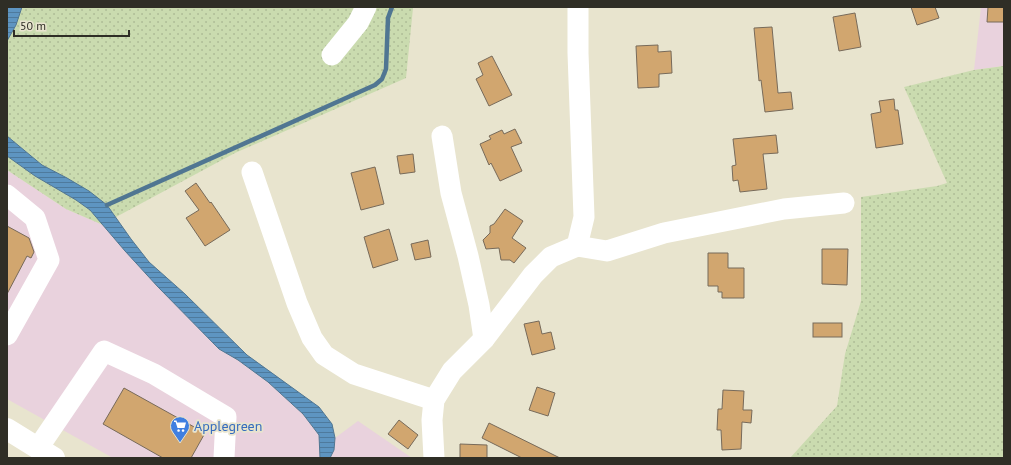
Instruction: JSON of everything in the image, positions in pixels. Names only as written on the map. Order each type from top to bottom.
[{"type":"main road","points":[[7,429],[46,453]]},
{"type":"street","points":[[332,55],[358,23],[366,7]]},
{"type":"street","points":[[576,246],[584,217],[578,53],[578,7]]},
{"type":"street","points":[[442,136],[451,192],[479,305],[484,339]]},
{"type":"street","points":[[252,172],[297,303],[312,338],[324,355],[354,374],[434,400]]},
{"type":"street","points":[[7,195],[35,218],[49,260],[7,335]]},
{"type":"street","points":[[434,458],[432,420],[434,400],[452,371],[484,339],[532,275],[552,257],[576,246],[607,251],[664,233],[784,209],[844,203]]},
{"type":"street","points":[[46,453],[104,351],[154,374],[226,417],[224,458]]},
{"type":"shaded area","points":[[981,7],[1004,7],[1004,66],[974,70]]},
{"type":"shaded area","points":[[7,170],[66,209],[103,225],[125,251],[219,349],[238,360],[268,382],[303,414],[319,435],[320,458],[113,458],[7,399]]},
{"type":"shaded area","points":[[358,421],[412,458],[330,458],[334,450],[335,438]]},
{"type":"green space","points":[[22,7],[435,7],[413,8],[406,78],[235,153],[116,217],[107,205],[67,178],[42,165],[7,136],[7,41]]},
{"type":"green space","points":[[1004,66],[1004,458],[790,458],[837,406],[845,354],[861,301],[861,197],[937,186],[947,183],[904,87],[974,70]]},
{"type":"green space","points":[[7,156],[35,176],[90,210],[103,225],[66,209],[7,170]]},
{"type":"water","points":[[8,7],[22,7],[16,25],[7,41],[7,9]]},
{"type":"water","points":[[7,136],[42,165],[89,191],[107,205],[149,262],[185,294],[247,355],[319,407],[332,424],[335,438],[334,450],[330,458],[320,458],[319,435],[303,414],[268,382],[238,360],[219,349],[158,287],[90,210],[35,176],[7,156]]},
{"type":"building","points":[[911,7],[935,7],[939,18],[917,25]]},
{"type":"building","points":[[988,7],[1004,7],[1004,22],[987,22]]},
{"type":"building","points":[[855,13],[861,47],[839,51],[833,17]]},
{"type":"building","points":[[772,27],[778,93],[791,92],[793,109],[765,112],[761,80],[759,81],[754,28]]},
{"type":"building","points":[[658,45],[658,52],[671,51],[672,73],[659,74],[659,87],[638,88],[636,46]]},
{"type":"building","points":[[492,56],[512,95],[489,106],[476,79],[483,75],[478,63]]},
{"type":"building","points":[[894,99],[895,110],[898,110],[903,144],[876,148],[871,114],[881,112],[879,101]]},
{"type":"building","points":[[515,129],[522,143],[511,147],[522,171],[500,181],[491,163],[489,165],[480,144],[491,139],[489,136],[502,130],[504,134]]},
{"type":"building","points":[[776,135],[778,153],[763,154],[767,189],[740,192],[738,180],[733,181],[732,166],[736,165],[733,139]]},
{"type":"building","points":[[413,154],[415,172],[400,174],[397,156]]},
{"type":"building","points":[[375,167],[384,204],[361,210],[351,173]]},
{"type":"building","points":[[196,183],[230,230],[205,246],[186,218],[199,210],[185,191]]},
{"type":"building","points":[[505,209],[523,221],[512,238],[526,248],[514,263],[510,260],[501,260],[499,248],[486,249],[483,240],[490,233],[490,226],[494,224]]},
{"type":"building","points":[[7,226],[29,238],[34,252],[31,258],[27,256],[7,294]]},
{"type":"building","points":[[389,229],[398,260],[373,268],[364,237]]},
{"type":"building","points":[[428,240],[431,257],[415,260],[411,244]]},
{"type":"building","points":[[822,249],[848,249],[847,285],[822,284]]},
{"type":"building","points":[[708,253],[728,253],[728,268],[744,268],[744,298],[722,298],[722,292],[718,292],[718,286],[708,286]]},
{"type":"building","points":[[539,321],[542,334],[551,332],[555,349],[532,355],[524,324]]},
{"type":"building","points":[[813,323],[842,323],[842,337],[813,337]]},
{"type":"building","points":[[537,387],[555,393],[548,416],[529,410]]},
{"type":"building","points":[[124,388],[205,433],[191,458],[163,458],[103,424]]},
{"type":"building","points":[[723,390],[744,391],[743,410],[752,410],[751,423],[742,422],[741,449],[722,450],[721,430],[717,430],[718,409],[722,409]]},
{"type":"building","points":[[399,420],[418,435],[408,449],[388,434]]},
{"type":"building","points":[[489,423],[560,458],[522,458],[482,438]]},
{"type":"building","points":[[460,444],[487,445],[487,458],[460,458]]},
{"type":"waterway","points":[[107,205],[375,85],[382,79],[386,69],[388,18],[392,7]]},
{"type":"place","name":"Applegreen","points":[[180,443]]}]
